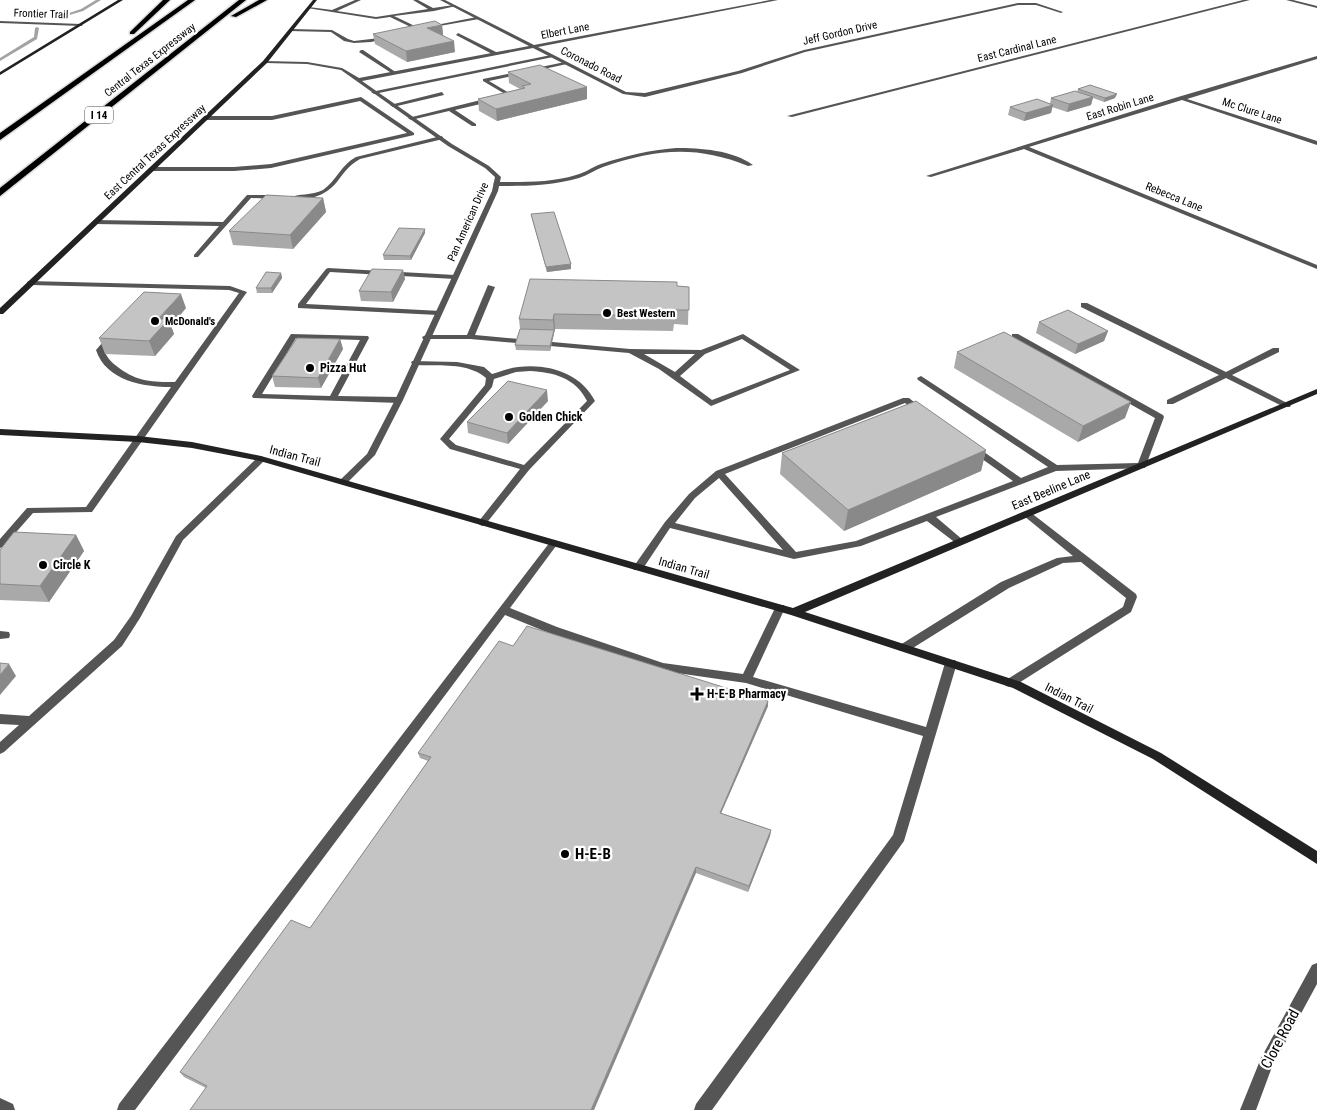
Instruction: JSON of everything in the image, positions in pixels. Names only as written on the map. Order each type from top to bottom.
[{"type":"highway","points":[[126,47],[132,32],[167,0]]},
{"type":"highway","name":"Central Texas Expressway","points":[[0,137],[192,0]]},
{"type":"highway","name":"Central Texas Expressway","points":[[0,193],[243,0]]},
{"type":"highway","points":[[198,36],[264,0]]},
{"type":"street","points":[[0,74],[121,0]]},
{"type":"street","name":"East Central Texas Expressway","points":[[0,312],[265,62],[315,0]]},
{"type":"street","points":[[332,11],[359,0]]},
{"type":"street","points":[[415,0],[434,10]]},
{"type":"street","name":"Coronado Road","points":[[442,0],[624,93]]},
{"type":"street","name":"Elbert Lane","points":[[358,80],[776,0]]},
{"type":"street","name":"East Cardinal Lane","points":[[790,116],[1248,0]]},
{"type":"street","points":[[1288,0],[1317,7]]},
{"type":"street","name":"Jeff Gordon Drive","points":[[624,93],[645,95],[740,72],[804,51],[1018,4],[1036,4],[1061,12]]},
{"type":"street","points":[[309,8],[376,18],[454,6]]},
{"type":"street","points":[[392,17],[414,30],[476,18]]},
{"type":"street","name":"Frontier Trail","points":[[0,22],[81,25]]},
{"type":"street","points":[[291,30],[332,31],[346,40],[354,42],[398,36]]},
{"type":"street","points":[[458,34],[496,54]]},
{"type":"street","points":[[362,52],[395,73]]},
{"type":"street","points":[[374,92],[551,56]]},
{"type":"street","name":"East Robin Lane","points":[[929,176],[1316,58]]},
{"type":"street","name":"Pan American Drive","points":[[265,62],[308,64],[342,70],[411,118],[487,167],[498,177],[399,400],[371,455],[343,482]]},
{"type":"street","points":[[411,118],[504,97],[508,94],[485,80],[565,63]]},
{"type":"street","points":[[393,105],[442,94]]},
{"type":"street","points":[[151,170],[234,169],[271,166],[412,134],[361,98],[272,118],[206,118]]},
{"type":"street","name":"Mc Clure Lane","points":[[1180,98],[1317,143]]},
{"type":"street","points":[[450,109],[474,125]]},
{"type":"street","points":[[196,256],[249,196],[300,198],[313,195],[329,188],[352,161],[441,138]]},
{"type":"street","name":"Rebecca Lane","points":[[1024,147],[1317,267]]},
{"type":"street","points":[[496,184],[543,184],[579,177],[600,166],[650,152],[690,148],[730,155],[750,165]]},
{"type":"street","points":[[95,222],[224,224]]},
{"type":"street","points":[[438,313],[301,306],[328,270],[455,277]]},
{"type":"street","points":[[0,545],[30,510],[88,510],[243,292],[230,288],[31,283]]},
{"type":"street","points":[[151,294],[158,286]]},
{"type":"street","points":[[470,337],[491,286]]},
{"type":"street","points":[[1084,305],[1287,405]]},
{"type":"street","points":[[119,329],[100,350],[102,358],[128,380],[142,384],[177,385]]},
{"type":"street","points":[[334,398],[365,338],[294,336],[256,396],[399,400]]},
{"type":"street","points":[[630,351],[641,354],[711,403],[796,370],[743,336],[702,352],[675,376]]},
{"type":"street","points":[[668,524],[794,556],[858,544],[1054,468],[1142,466],[1160,418],[1015,336]]},
{"type":"street","points":[[426,337],[470,337],[630,351],[702,352]]},
{"type":"street","points":[[1170,402],[1276,350]]},
{"type":"street","points":[[415,363],[457,364],[481,369],[490,378],[490,384],[444,438],[453,447],[526,468]]},
{"type":"street","points":[[482,523],[526,468],[591,402],[588,392],[565,376],[539,369],[520,369],[490,378]]},
{"type":"street","points":[[921,378],[1054,468]]},
{"type":"street","name":"East Beeline Lane","points":[[794,612],[1317,391]]},
{"type":"street","points":[[638,568],[668,524],[692,496],[719,473],[906,400],[929,416]]},
{"type":"street","name":"Indian Trail","points":[[0,432],[138,439],[192,445],[261,459],[794,612],[1010,683],[1157,756],[1317,858]]},
{"type":"street","points":[[967,443],[1020,481]]},
{"type":"street","points":[[0,749],[118,643],[179,538],[261,459]]},
{"type":"street","points":[[719,473],[794,556]]},
{"type":"street","points":[[1010,683],[1127,609],[1132,597],[1027,514]]},
{"type":"street","points":[[930,517],[960,542]]},
{"type":"street","points":[[125,1110],[554,544]]},
{"type":"street","points":[[904,648],[1005,584],[1061,560],[1083,559]]},
{"type":"street","points":[[746,679],[780,608]]},
{"type":"street","points":[[504,610],[553,630],[663,667],[746,679],[930,733]]},
{"type":"street","points":[[702,1110],[899,837],[951,663]]},
{"type":"street","points":[[0,719],[33,720]]},
{"type":"street","name":"Clore Road","points":[[1248,1110],[1266,1063],[1317,970]]},
{"type":"street","points":[[0,1106],[7,1110]]},
{"type":"building","points":[[435,21],[442,25],[427,28],[454,41],[406,51],[373,34]]},
{"type":"building","points":[[540,65],[587,87],[496,109],[478,99],[525,88],[522,86],[531,84],[508,72]]},
{"type":"building","points":[[1090,85],[1117,94],[1105,98],[1078,89]]},
{"type":"building","points":[[1075,91],[1093,97],[1069,104],[1051,98]]},
{"type":"building","points":[[1037,99],[1053,105],[1026,113],[1010,107]]},
{"type":"building","points":[[266,195],[323,198],[290,235],[229,231]]},
{"type":"building","points":[[554,212],[571,264],[546,267],[531,214]]},
{"type":"building","points":[[399,228],[425,229],[410,256],[383,255]]},
{"type":"building","points":[[372,269],[403,270],[391,292],[359,291]]},
{"type":"building","points":[[266,272],[281,273],[271,288],[256,288]]},
{"type":"building","points":[[530,279],[677,282],[677,286],[689,287],[689,310],[674,310],[674,316],[554,314],[553,320],[519,319]]},
{"type":"building","points":[[144,292],[181,294],[158,319],[169,319],[149,341],[99,338]]},
{"type":"building","points":[[1068,310],[1108,331],[1078,344],[1039,322]]},
{"type":"building","points":[[520,329],[554,330],[550,346],[515,345]]},
{"type":"building","points":[[1004,332],[1131,402],[1083,426],[957,352]]},
{"type":"building","points":[[297,338],[340,339],[318,378],[272,376]]},
{"type":"building","name":"Golden Chick","points":[[508,381],[547,390],[507,433],[467,422]]},
{"type":"building","points":[[916,401],[986,450],[848,510],[782,453]]},
{"type":"building","points":[[14,532],[76,535],[40,586],[0,584],[0,550]]},
{"type":"building","name":"H-E-B","points":[[527,626],[768,701],[720,813],[771,830],[749,886],[696,867],[591,1110],[190,1110],[207,1086],[180,1072],[291,920],[310,928],[431,757],[418,753],[499,641],[513,646]]},
{"type":"building","points":[[0,663],[9,664],[0,675]]},
{"type":"waterway","points":[[56,18],[82,10],[99,0]]},
{"type":"waterway","points":[[0,60],[36,38],[37,28]]},
{"type":"place","name":"Best Western","points":[[607,313]]},
{"type":"place","name":"McDonald's","points":[[155,321]]},
{"type":"place","name":"Pizza Hut","points":[[310,368]]},
{"type":"place","name":"Golden Chick","points":[[509,417]]},
{"type":"place","name":"Circle K","points":[[43,565]]},
{"type":"place","name":"H-E-B Pharmacy","points":[[697,694]]},
{"type":"place","name":"H-E-B","points":[[565,854]]}]
